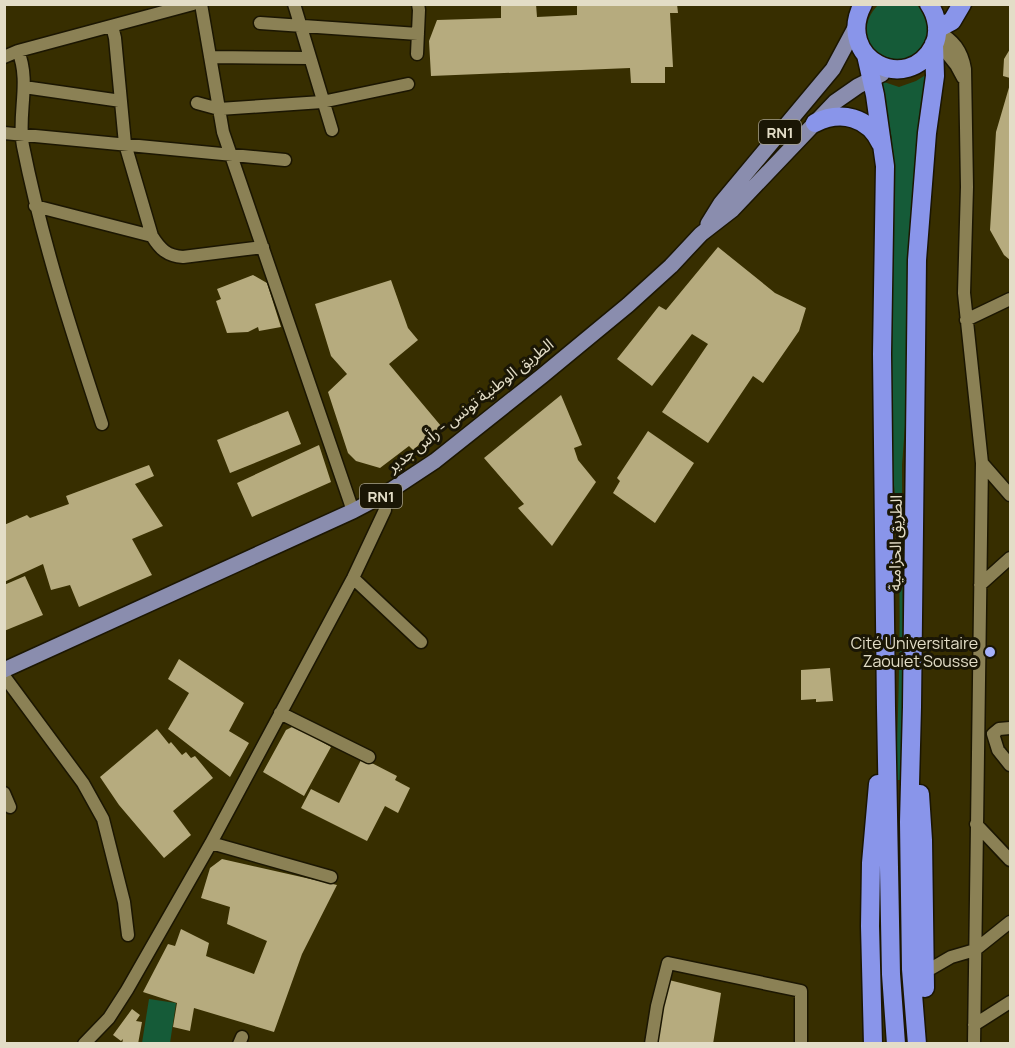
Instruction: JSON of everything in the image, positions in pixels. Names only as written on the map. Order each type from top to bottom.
[{"type":"highway","name":"الطريق الحزامية","points":[[916,1044],[911,969],[909,822],[917,260],[927,133],[935,76],[936,36],[936,19],[929,4]]},
{"type":"highway","name":"RN1","points":[[893,69],[906,68],[918,63],[928,55],[936,36],[952,21],[962,4]]},
{"type":"highway","name":"RN1","points":[[858,13],[860,47],[866,55]]},
{"type":"highway","name":"الطريق الحزامية","points":[[866,55],[875,95],[885,166],[882,354],[886,708],[891,974],[896,1044]]},
{"type":"highway","points":[[866,55],[883,67],[893,69]]},
{"type":"highway","points":[[815,123],[834,116],[855,118],[872,129],[882,146]]},
{"type":"highway","points":[[912,707],[923,840],[927,1044]]},
{"type":"highway","points":[[873,1044],[871,863],[886,708]]},
{"type":"main road","name":"الطريق الوطنية تونس - رأس جدير","points":[[701,234],[721,203],[833,69],[858,13]]},
{"type":"main road","name":"الطريق الوطنية تونس - رأس جدير","points":[[4,670],[353,511],[385,494],[435,461],[628,305],[701,234],[732,210],[835,102],[871,79],[893,69]]},
{"type":"street","points":[[4,57],[18,51],[193,4]]},
{"type":"street","points":[[201,4],[223,132],[353,511]]},
{"type":"street","points":[[294,4],[332,130]]},
{"type":"street","points":[[417,54],[418,4]]},
{"type":"street","points":[[260,23],[418,34]]},
{"type":"street","points":[[112,26],[125,144],[152,236],[159,246],[173,257],[263,247]]},
{"type":"street","points":[[936,36],[964,79],[967,188],[964,293],[982,463],[974,1044]]},
{"type":"street","points":[[18,51],[22,61],[24,87],[21,135],[35,206],[102,424]]},
{"type":"street","points":[[210,57],[309,58]]},
{"type":"street","points":[[197,103],[219,109],[322,102],[408,84]]},
{"type":"street","points":[[24,87],[121,100]]},
{"type":"street","points":[[4,134],[285,160]]},
{"type":"street","points":[[35,206],[152,236]]},
{"type":"street","points":[[966,320],[1011,299]]},
{"type":"street","points":[[982,463],[1011,495]]},
{"type":"street","points":[[84,1044],[109,1018],[128,990],[211,843],[353,578],[385,510],[385,494]]},
{"type":"street","points":[[980,585],[1011,558]]},
{"type":"street","points":[[353,578],[421,642]]},
{"type":"street","points":[[4,676],[83,783],[103,819],[124,902],[128,935]]},
{"type":"street","points":[[280,713],[369,757]]},
{"type":"street","points":[[1011,728],[999,729],[993,734],[998,750],[1011,765]]},
{"type":"street","points":[[4,794],[10,807]]},
{"type":"street","points":[[976,824],[1009,854]]},
{"type":"street","points":[[211,843],[331,877]]},
{"type":"street","points":[[924,969],[932,968],[951,957],[975,950],[1011,922]]},
{"type":"street","points":[[651,1044],[657,1006],[668,963],[801,992],[801,1044]]},
{"type":"street","points":[[974,1025],[1011,1002]]},
{"type":"green space","points":[[916,4],[927,24],[926,38],[919,52],[907,58],[895,59],[882,55],[872,46],[867,35],[868,21],[878,5]]},
{"type":"green space","points":[[932,71],[902,465],[903,696],[901,780],[896,780],[900,623],[898,544],[892,466],[892,140],[881,81],[899,87],[916,81]]},
{"type":"green space","points":[[149,999],[176,1003],[170,1043],[142,1043]]},
{"type":"building","points":[[501,4],[536,4],[537,17],[577,15],[577,4],[677,4],[678,13],[670,13],[673,67],[665,67],[665,83],[631,83],[630,68],[431,76],[429,41],[437,20],[501,18]]},
{"type":"building","points":[[1010,49],[1010,78],[1003,76],[1004,59]]},
{"type":"building","points":[[1010,84],[1010,260],[1004,255],[990,230],[996,132]]},
{"type":"building","points":[[718,247],[775,293],[806,308],[799,331],[763,383],[753,376],[708,443],[662,412],[708,344],[692,334],[652,386],[617,359],[659,306],[666,310]]},
{"type":"building","points":[[253,275],[267,283],[281,327],[259,331],[258,327],[248,332],[227,333],[216,301],[221,299],[217,289]]},
{"type":"building","points":[[391,280],[408,328],[418,340],[389,364],[441,426],[413,450],[409,446],[380,468],[356,461],[348,453],[328,392],[347,374],[331,356],[315,304]]},
{"type":"building","points":[[561,395],[582,445],[574,448],[578,460],[596,482],[552,546],[518,508],[524,504],[484,458]]},
{"type":"building","points":[[288,411],[301,444],[230,473],[217,440]]},
{"type":"building","points":[[648,431],[694,463],[655,523],[613,493],[620,481],[617,478]]},
{"type":"building","points":[[319,445],[331,482],[252,517],[237,483]]},
{"type":"building","points":[[149,465],[154,476],[135,484],[163,526],[132,539],[152,575],[79,607],[70,585],[51,590],[43,564],[4,582],[4,525],[27,515],[30,518],[69,504],[66,496]]},
{"type":"building","points":[[25,576],[43,615],[4,631],[4,585]]},
{"type":"building","points":[[179,659],[244,703],[229,731],[249,743],[230,777],[168,729],[189,693],[168,679]]},
{"type":"building","points":[[830,668],[833,701],[801,700],[801,670]]},
{"type":"building","points":[[294,726],[331,747],[304,796],[263,772],[286,730]]},
{"type":"building","points":[[157,729],[182,755],[186,752],[191,758],[195,756],[213,778],[173,811],[191,835],[164,858],[119,805],[100,777]]},
{"type":"building","points":[[362,758],[397,776],[395,780],[410,788],[398,813],[385,806],[367,841],[301,808],[311,789],[339,803]]},
{"type":"building","points":[[222,859],[337,885],[302,954],[274,1032],[194,1008],[190,1031],[173,1027],[177,1003],[143,992],[168,944],[175,946],[181,929],[209,943],[206,956],[254,974],[267,941],[227,924],[230,907],[201,898],[210,868]]},
{"type":"building","points":[[669,980],[721,993],[713,1044],[656,1044]]},
{"type":"building","points":[[132,1009],[140,1015],[136,1021],[142,1022],[138,1044],[122,1044],[123,1039],[121,1041],[113,1035]]},
{"type":"place","name":"Cité Universitaire Zaouiet Sousse","points":[[990,652]]}]
